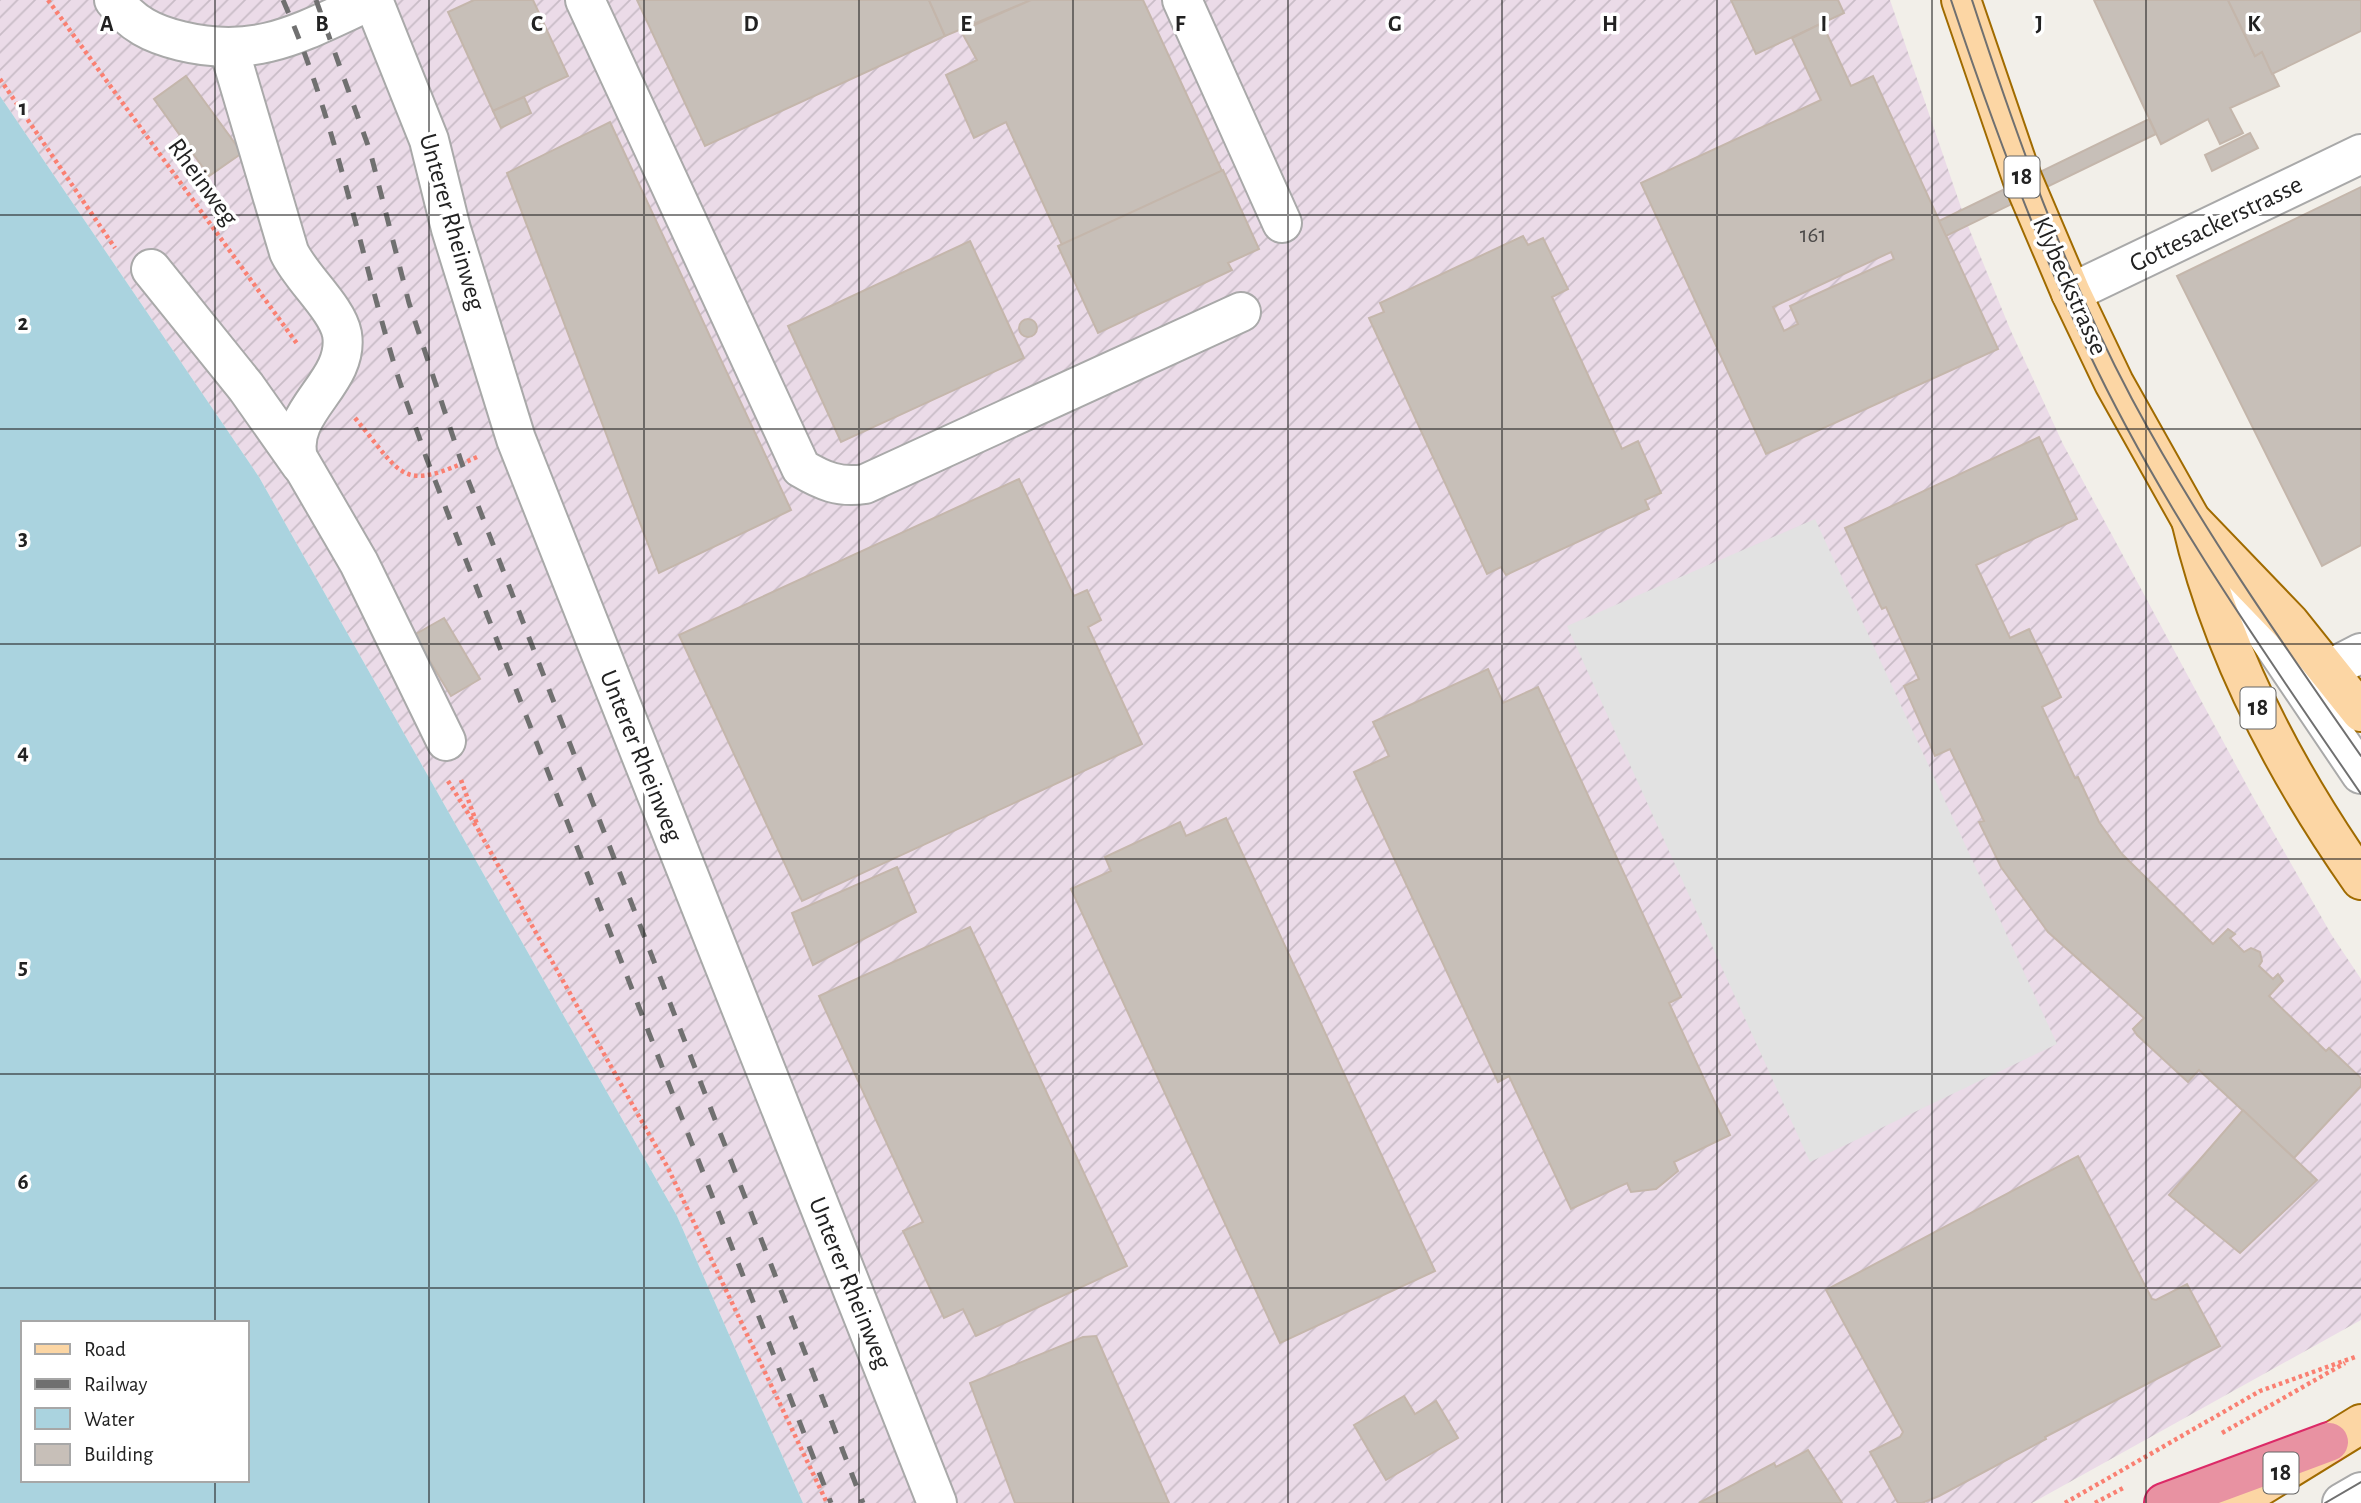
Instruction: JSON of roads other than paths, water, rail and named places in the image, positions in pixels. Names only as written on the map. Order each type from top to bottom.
[{"type":"highway","points":[[2165,1503],[2345,1433]]},
{"type":"main road","name":"Klybeckstrasse","points":[[1961,0],[2022,178],[2071,293],[2114,383],[2191,520],[2218,615],[2250,695],[2294,774],[2361,880]]},
{"type":"main road","name":"Klybeckstrasse","points":[[2191,520],[2290,623],[2345,661],[2361,712]]},
{"type":"main road","name":"18","points":[[2234,1503],[2345,1433]]},
{"type":"street","points":[[114,0],[148,32],[191,44],[229,49],[265,44],[298,34],[372,0]]},
{"type":"street","name":"Unterer Rheinweg","points":[[372,0],[429,140],[451,229],[516,439],[937,1503]]},
{"type":"street","points":[[585,0],[801,468],[822,481],[845,487],[865,484],[1241,312]]},
{"type":"street","points":[[1182,0],[1282,223]]},
{"type":"street","points":[[229,49],[289,251],[302,276],[340,327],[343,354],[327,386],[308,413],[297,439],[297,454],[301,465]]},
{"type":"street","name":"Gottesackerstrasse","points":[[2071,293],[2361,154]]},
{"type":"street","points":[[151,269],[246,387],[301,465],[359,563],[446,741]]},
{"type":"street","points":[[2191,520],[2286,667],[2361,774]]},
{"type":"street","points":[[2230,645],[2272,665],[2286,667],[2345,661]]},
{"type":"street","points":[[2342,1503],[2361,1492]]},
{"type":"water","points":[[0,96],[259,477],[677,1216],[803,1503],[0,1503]]},
{"type":"tram line","points":[[1951,0],[2031,221],[2068,308],[2117,409],[2215,578],[2361,794]]},
{"type":"tram line","points":[[1972,0],[2043,203],[2085,302],[2132,399],[2213,536],[2361,756]]},
{"type":"tram line","points":[[2325,1503],[2361,1482]]},
{"type":"railway","points":[[283,0],[332,136],[395,367],[426,457],[831,1503]]},
{"type":"railway","points":[[316,0],[370,151],[409,303],[462,464],[863,1503]]}]
